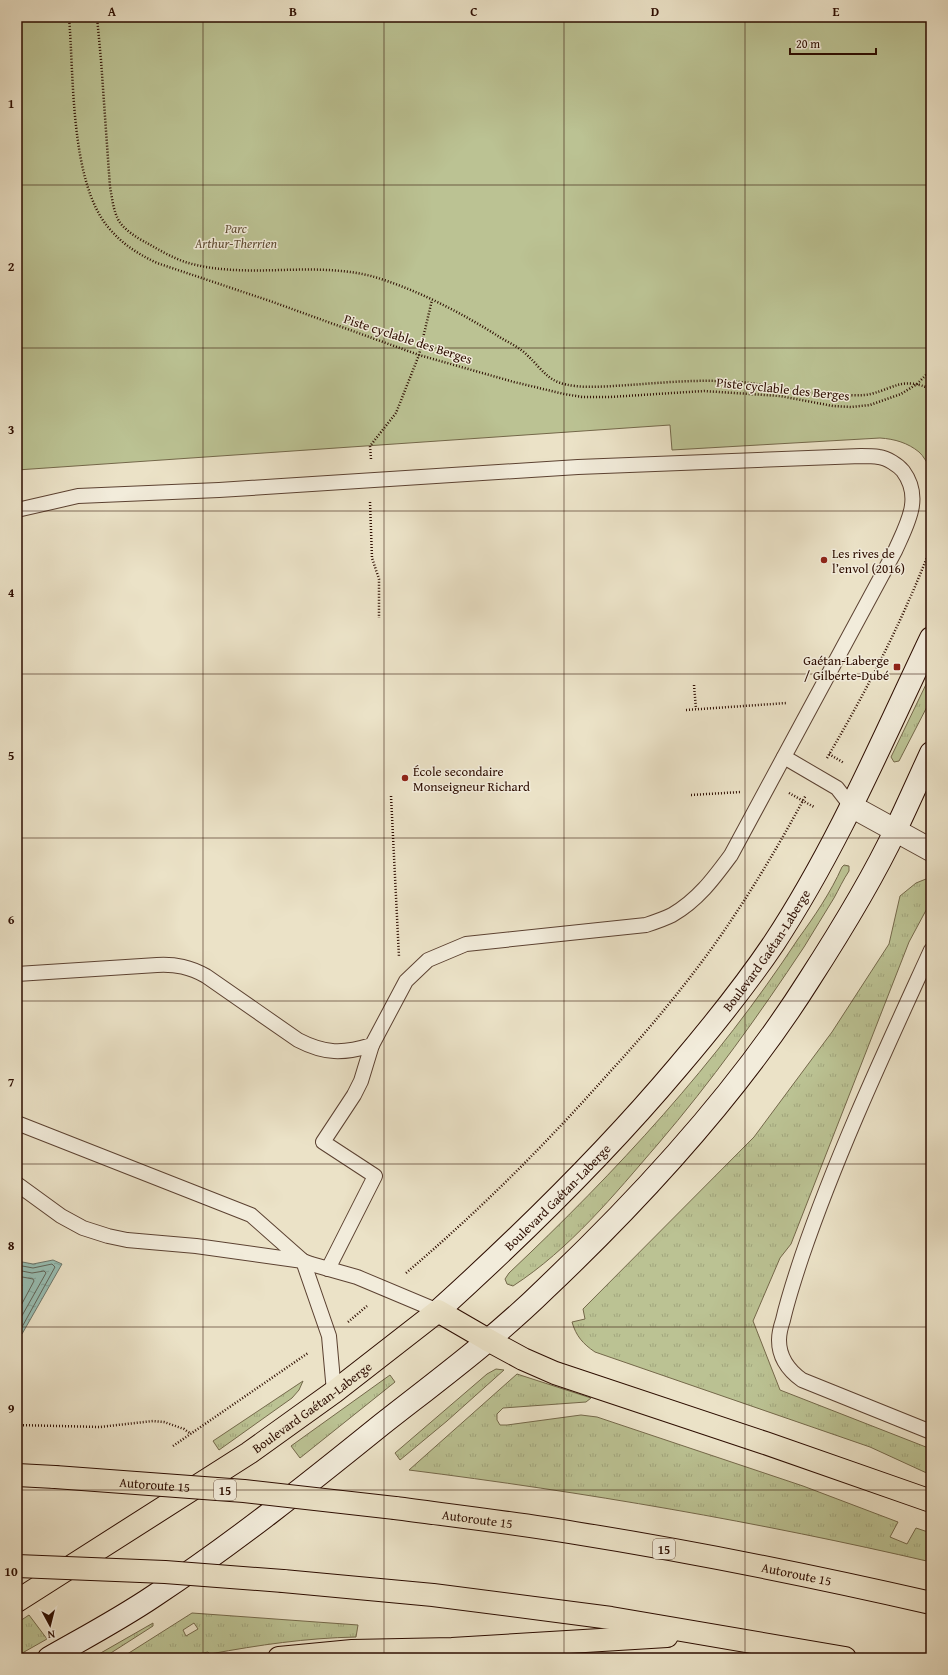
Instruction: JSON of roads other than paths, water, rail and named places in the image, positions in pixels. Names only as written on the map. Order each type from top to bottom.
[{"type":"main road","name":"Boulevard Gaétan-Laberge","points":[[17,1601],[210,1479],[334,1392],[438,1311],[504,1252],[517,1237],[546,1211],[582,1174],[644,1108],[693,1050],[724,1012],[773,944],[803,896],[851,806],[931,638]]},
{"type":"main road","points":[[49,1658],[130,1611],[202,1563],[308,1484],[488,1340],[544,1291],[584,1251],[699,1127],[764,1046],[808,982],[854,908],[895,830],[931,753]]},
{"type":"main road","points":[[851,806],[931,850]]},
{"type":"main road","points":[[438,1311],[523,1360],[555,1373],[765,1443],[931,1501]]},
{"type":"main road","name":"Autoroute 15","points":[[17,1475],[244,1491],[395,1508],[566,1532],[636,1544],[797,1574],[931,1603]]},
{"type":"main road","points":[[17,1566],[165,1572],[283,1581],[441,1596],[611,1618],[706,1633],[845,1658]]},
{"type":"main road","points":[[279,1658],[352,1651],[452,1649],[706,1633]]},
{"type":"lane","points":[[17,510],[78,496],[219,490],[578,467],[861,456],[881,457],[899,466],[910,480],[913,498],[908,522],[895,551],[804,717],[731,855],[714,878],[696,898],[672,915],[646,925],[466,944],[428,960],[406,981],[372,1045],[361,1081],[354,1095],[322,1142],[375,1176],[328,1269]]},
{"type":"lane","points":[[784,757],[837,788],[851,806]]},
{"type":"lane","points":[[931,950],[860,1106],[807,1242],[788,1298],[779,1339],[780,1351],[784,1363],[791,1372],[802,1380],[931,1432]]},
{"type":"lane","points":[[17,974],[173,964],[191,968],[206,976],[298,1040],[310,1046],[331,1052],[353,1051],[372,1045]]},
{"type":"lane","points":[[17,1123],[251,1215],[303,1261],[329,1336],[334,1392]]},
{"type":"lane","points":[[17,1184],[61,1216],[83,1228],[108,1236],[126,1240],[196,1246],[303,1261],[357,1277],[438,1311]]},
{"type":"water","points":[[53,1260],[62,1264],[22,1334],[17,1331],[17,1261],[33,1264]]},
{"type":"place","name":"Les rives de l’envol (2016)","points":[[824,560]]},
{"type":"place","name":"Gaétan-Laberge / Gilberte-Dubé","points":[[897,667]]},
{"type":"place","name":"École secondaire Monseigneur Richard","points":[[405,778]]},
{"type":"park label","name":"Parc Arthur-Therrien","points":[[236,236]]}]
